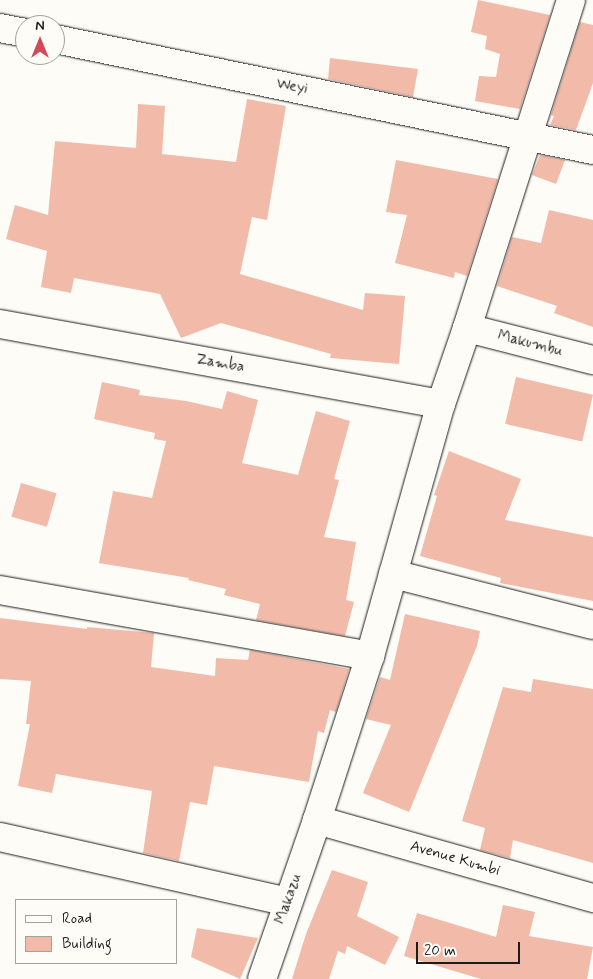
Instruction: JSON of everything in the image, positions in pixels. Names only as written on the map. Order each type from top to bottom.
[{"type":"street","name":"Makazu","points":[[262,979],[317,820],[370,656],[441,404],[571,0]]},
{"type":"street","points":[[0,28],[15,31]]},
{"type":"street","name":"Weyi","points":[[65,41],[529,135],[593,150]]},
{"type":"street","name":"Zamba","points":[[0,324],[441,404]]},
{"type":"street","name":"Makumbu","points":[[467,328],[593,360]]},
{"type":"street","points":[[393,574],[593,625]]},
{"type":"street","points":[[0,590],[370,656]]},
{"type":"street","name":"Avenue Kumbi","points":[[317,820],[593,898]]},
{"type":"street","points":[[0,837],[288,902]]},
{"type":"building","points":[[478,0],[550,15],[520,109],[475,101],[479,76],[496,77],[500,54],[485,49],[487,36],[471,32]]},
{"type":"building","points":[[580,22],[593,25],[593,83],[576,130],[550,125],[554,116],[551,115]]},
{"type":"building","points":[[330,58],[418,69],[413,97],[328,79]]},
{"type":"building","points":[[247,99],[286,106],[267,220],[252,217],[240,274],[363,310],[365,293],[405,296],[399,364],[330,358],[331,354],[221,323],[181,338],[160,294],[74,278],[71,293],[41,287],[47,251],[6,239],[15,205],[48,215],[55,141],[136,148],[138,104],[165,106],[162,154],[236,162]]},
{"type":"building","points":[[540,155],[565,160],[556,184],[532,175]]},
{"type":"building","points":[[396,160],[498,179],[467,276],[455,272],[454,278],[395,263],[407,215],[386,212]]},
{"type":"building","points":[[549,210],[593,220],[593,327],[554,313],[557,306],[497,286],[512,237],[541,243]]},
{"type":"building","points":[[516,377],[593,395],[582,442],[505,424]]},
{"type":"building","points":[[102,382],[140,390],[139,395],[186,401],[222,409],[227,391],[258,400],[242,463],[298,475],[316,411],[350,421],[334,479],[339,480],[324,537],[356,542],[346,600],[354,602],[345,636],[256,620],[260,604],[224,595],[226,589],[188,580],[189,578],[99,563],[113,491],[152,498],[166,441],[154,439],[155,433],[94,419]]},
{"type":"building","points":[[449,451],[521,479],[505,520],[593,537],[593,601],[500,583],[501,578],[420,556],[437,496],[434,495]]},
{"type":"building","points":[[21,483],[57,493],[47,527],[11,517]]},
{"type":"building","points":[[405,614],[480,631],[477,646],[409,812],[363,793],[391,725],[366,719],[380,677],[390,680]]},
{"type":"building","points":[[0,618],[87,629],[87,627],[154,633],[151,667],[215,676],[216,658],[248,660],[250,650],[349,669],[336,712],[330,710],[324,733],[318,731],[309,782],[214,766],[207,805],[190,802],[179,861],[143,853],[152,791],[56,774],[52,793],[18,786],[30,724],[26,724],[31,681],[0,679]]},
{"type":"building","points":[[533,679],[593,689],[593,863],[513,840],[510,858],[480,850],[485,828],[462,821],[503,687],[531,692]]},
{"type":"building","points":[[332,870],[368,882],[357,916],[399,937],[385,965],[347,946],[345,954],[338,951],[329,979],[292,979],[306,934]]},
{"type":"building","points":[[503,905],[535,912],[529,936],[593,947],[587,979],[481,979],[404,956],[417,913],[496,937]]},
{"type":"building","points":[[197,928],[258,938],[240,979],[191,957]]}]
